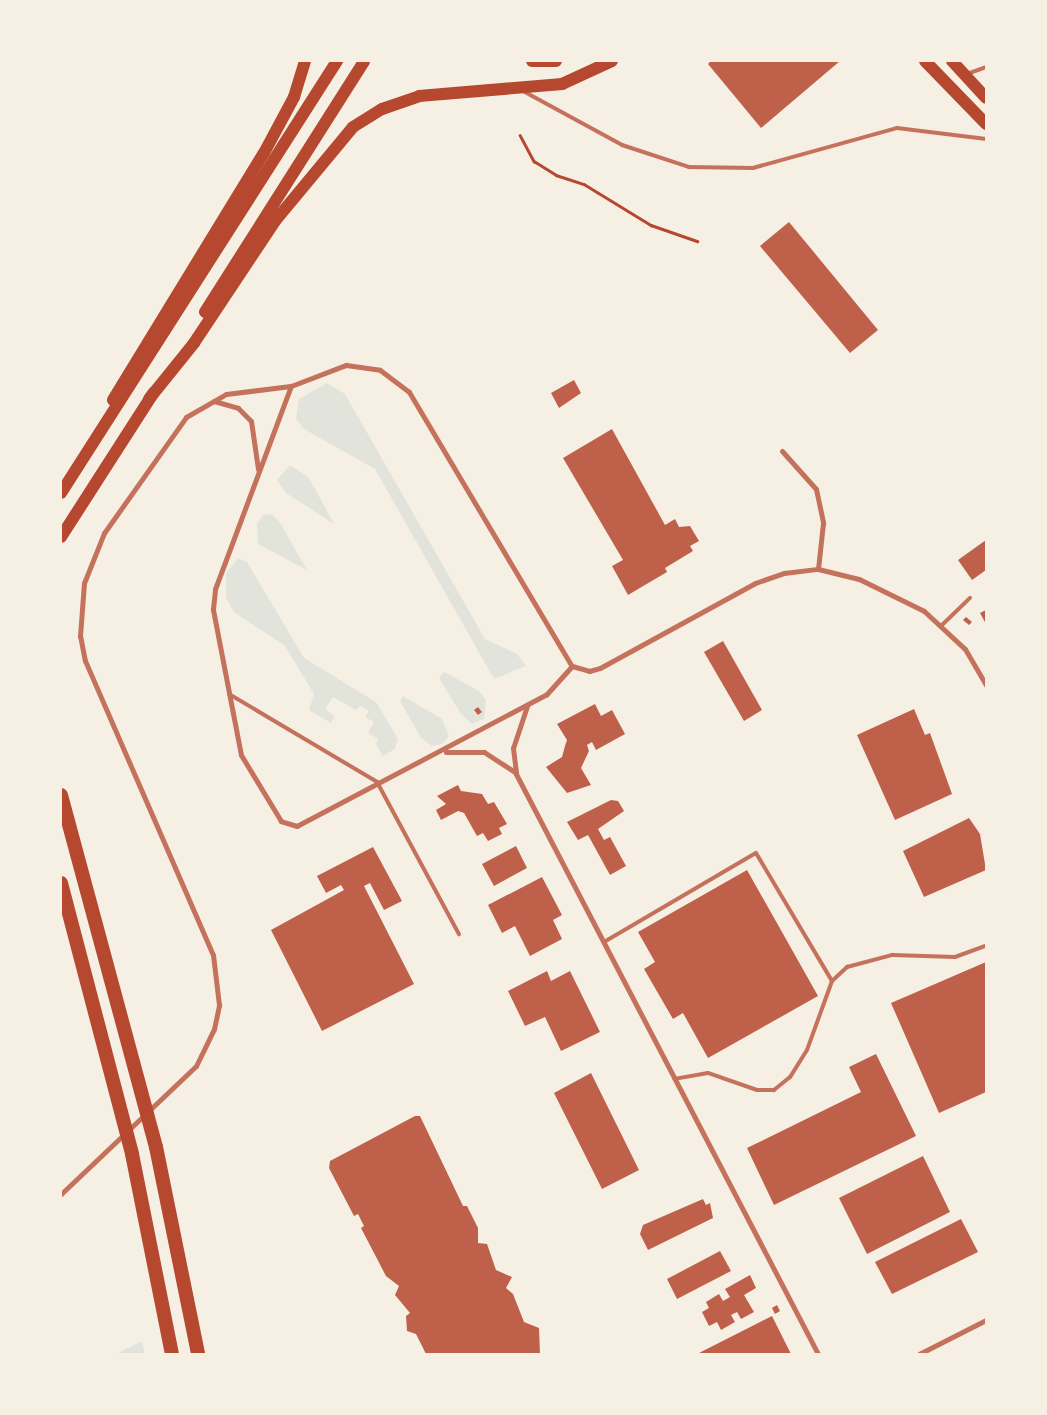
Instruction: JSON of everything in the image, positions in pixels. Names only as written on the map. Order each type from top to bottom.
[{"type":"highway","points":[[61,795],[156,1147],[198,1354]]},
{"type":"highway","points":[[61,883],[132,1154],[172,1354]]},
{"type":"main road","points":[[96,439],[124,376],[264,153],[294,97],[305,61]]},
{"type":"main road","points":[[61,493],[337,61]]},
{"type":"main road","points":[[61,538],[364,61]]},
{"type":"main road","points":[[532,61],[556,61]]},
{"type":"main road","points":[[149,399],[194,343],[275,221],[352,127],[382,109],[418,96],[521,90],[579,80],[612,61]]},
{"type":"main road","points":[[925,61],[986,124]]},
{"type":"main road","points":[[952,61],[986,98]]},
{"type":"main road","points":[[61,485],[84,458]]},
{"type":"street","points":[[61,1194],[100,1160],[196,1066],[214,1029],[218,975],[203,930],[97,694],[85,661],[80,611],[84,584],[104,533],[176,430],[197,408],[213,400],[243,390],[291,386],[346,365],[364,365],[397,380],[409,392],[572,666],[589,671],[600,668],[755,583],[784,572],[818,569],[859,579],[904,598],[942,625],[966,649],[986,685]]},
{"type":"street","points":[[291,386],[215,589],[213,609],[241,754],[280,821],[297,826],[376,782],[442,752],[527,705],[560,683],[572,666]]},
{"type":"street","points":[[213,400],[238,408],[251,421],[258,470]]},
{"type":"street","points":[[782,451],[816,489],[822,523],[818,569]]},
{"type":"street","points":[[527,705],[513,748],[516,774],[818,1354]]},
{"type":"street","points":[[442,752],[484,752],[516,774]]},
{"type":"street","points":[[919,1354],[986,1320]]},
{"type":"lane","points":[[965,75],[986,67]]},
{"type":"lane","points":[[521,90],[622,145],[688,168],[753,168],[897,128],[986,139]]},
{"type":"lane","points":[[942,625],[970,598]]},
{"type":"lane","points":[[229,694],[376,782],[459,934]]},
{"type":"lane","points":[[604,942],[756,853],[832,981]]},
{"type":"lane","points":[[675,1080],[708,1073],[758,1090],[774,1090],[790,1077],[807,1050],[832,981],[847,967],[892,955],[955,957],[986,946]]},
{"type":"path","points":[[520,135],[534,162],[556,175],[584,184],[651,225],[697,240]]},
{"type":"shaded area","points":[[327,383],[345,394],[485,639],[517,654],[526,666],[494,679],[375,469],[304,429],[296,419],[299,399]]},
{"type":"shaded area","points":[[290,465],[309,478],[334,524],[286,493],[277,480]]},
{"type":"shaded area","points":[[271,514],[279,521],[307,570],[258,544],[257,524],[263,515]]},
{"type":"shaded area","points":[[238,558],[247,562],[304,658],[376,702],[398,739],[395,749],[383,756],[376,744],[378,739],[368,733],[374,722],[365,717],[369,711],[360,706],[356,710],[333,697],[325,709],[335,716],[331,723],[309,710],[314,694],[285,646],[234,612],[226,598],[226,573]]},
{"type":"shaded area","points":[[444,672],[479,691],[486,700],[484,719],[472,724],[461,714],[439,678]]},
{"type":"shaded area","points":[[403,696],[442,719],[449,736],[442,744],[432,746],[421,738],[400,701]]},
{"type":"shaded area","points":[[142,1341],[145,1354],[116,1354]]},
{"type":"building","points":[[711,61],[840,61],[761,128],[708,64]]},
{"type":"building","points":[[789,222],[878,330],[850,353],[760,246]]},
{"type":"building","points":[[574,380],[581,393],[559,408],[551,393]]},
{"type":"building","points":[[612,429],[665,525],[675,519],[679,527],[690,526],[699,541],[690,546],[693,551],[665,568],[667,572],[628,595],[612,566],[623,560],[563,458]]},
{"type":"building","points":[[986,540],[986,570],[972,580],[958,560]]},
{"type":"building","points":[[986,610],[986,624],[980,613]]},
{"type":"building","points":[[966,617],[972,622],[969,625],[963,620]]},
{"type":"building","points":[[723,641],[762,710],[744,721],[704,652]]},
{"type":"building","points":[[595,704],[601,716],[612,710],[625,734],[596,750],[592,742],[587,745],[589,751],[581,768],[591,785],[567,793],[546,767],[562,757],[567,740],[557,724]]},
{"type":"building","points":[[478,707],[482,712],[478,715],[474,710]]},
{"type":"building","points":[[914,709],[925,735],[930,733],[952,794],[895,820],[857,735]]},
{"type":"building","points":[[458,785],[461,791],[482,794],[488,804],[494,802],[507,824],[499,828],[502,834],[488,841],[483,833],[477,836],[464,813],[458,811],[441,820],[436,810],[446,804],[437,796]]},
{"type":"building","points":[[611,800],[618,801],[624,811],[598,829],[604,840],[610,837],[626,866],[610,875],[588,835],[578,840],[567,822]]},
{"type":"building","points":[[969,818],[980,834],[986,870],[924,897],[903,851]]},
{"type":"building","points":[[516,846],[527,868],[494,886],[482,864]]},
{"type":"building","points":[[373,847],[402,901],[384,910],[370,883],[364,886],[414,984],[322,1031],[271,930],[344,890],[341,885],[326,893],[317,876]]},
{"type":"building","points":[[747,870],[818,996],[708,1058],[683,1013],[673,1019],[644,969],[655,962],[638,932]]},
{"type":"building","points":[[542,877],[562,915],[553,920],[562,939],[530,956],[515,926],[502,933],[488,905]]},
{"type":"building","points":[[986,962],[986,1092],[939,1113],[891,1003]]},
{"type":"building","points":[[547,971],[551,981],[570,971],[600,1032],[561,1051],[545,1017],[525,1026],[508,991]]},
{"type":"building","points":[[876,1054],[916,1136],[774,1205],[747,1148],[861,1092],[849,1067]]},
{"type":"building","points":[[591,1073],[639,1170],[602,1189],[554,1093]]},
{"type":"building","points":[[415,1116],[420,1116],[463,1206],[467,1206],[478,1228],[478,1243],[487,1244],[496,1270],[512,1277],[506,1288],[513,1294],[524,1322],[539,1328],[540,1354],[426,1354],[416,1334],[407,1331],[406,1316],[410,1313],[395,1295],[399,1286],[386,1276],[361,1228],[364,1226],[358,1214],[354,1216],[329,1168],[330,1161]]},
{"type":"building","points":[[923,1156],[950,1212],[867,1254],[839,1198]]},
{"type":"building","points":[[703,1199],[706,1205],[710,1203],[713,1218],[648,1250],[640,1234],[643,1225]]},
{"type":"building","points":[[961,1219],[978,1252],[892,1294],[875,1262]]},
{"type":"building","points":[[720,1251],[731,1271],[677,1299],[667,1279]]},
{"type":"building","points":[[750,1275],[756,1288],[744,1295],[754,1312],[741,1319],[737,1312],[731,1315],[735,1322],[721,1330],[717,1322],[709,1326],[702,1312],[709,1308],[706,1302],[719,1294],[723,1301],[730,1297],[725,1289]]},
{"type":"building","points":[[777,1305],[780,1311],[775,1314],[772,1308]]},
{"type":"building","points":[[772,1316],[791,1354],[697,1354]]}]
